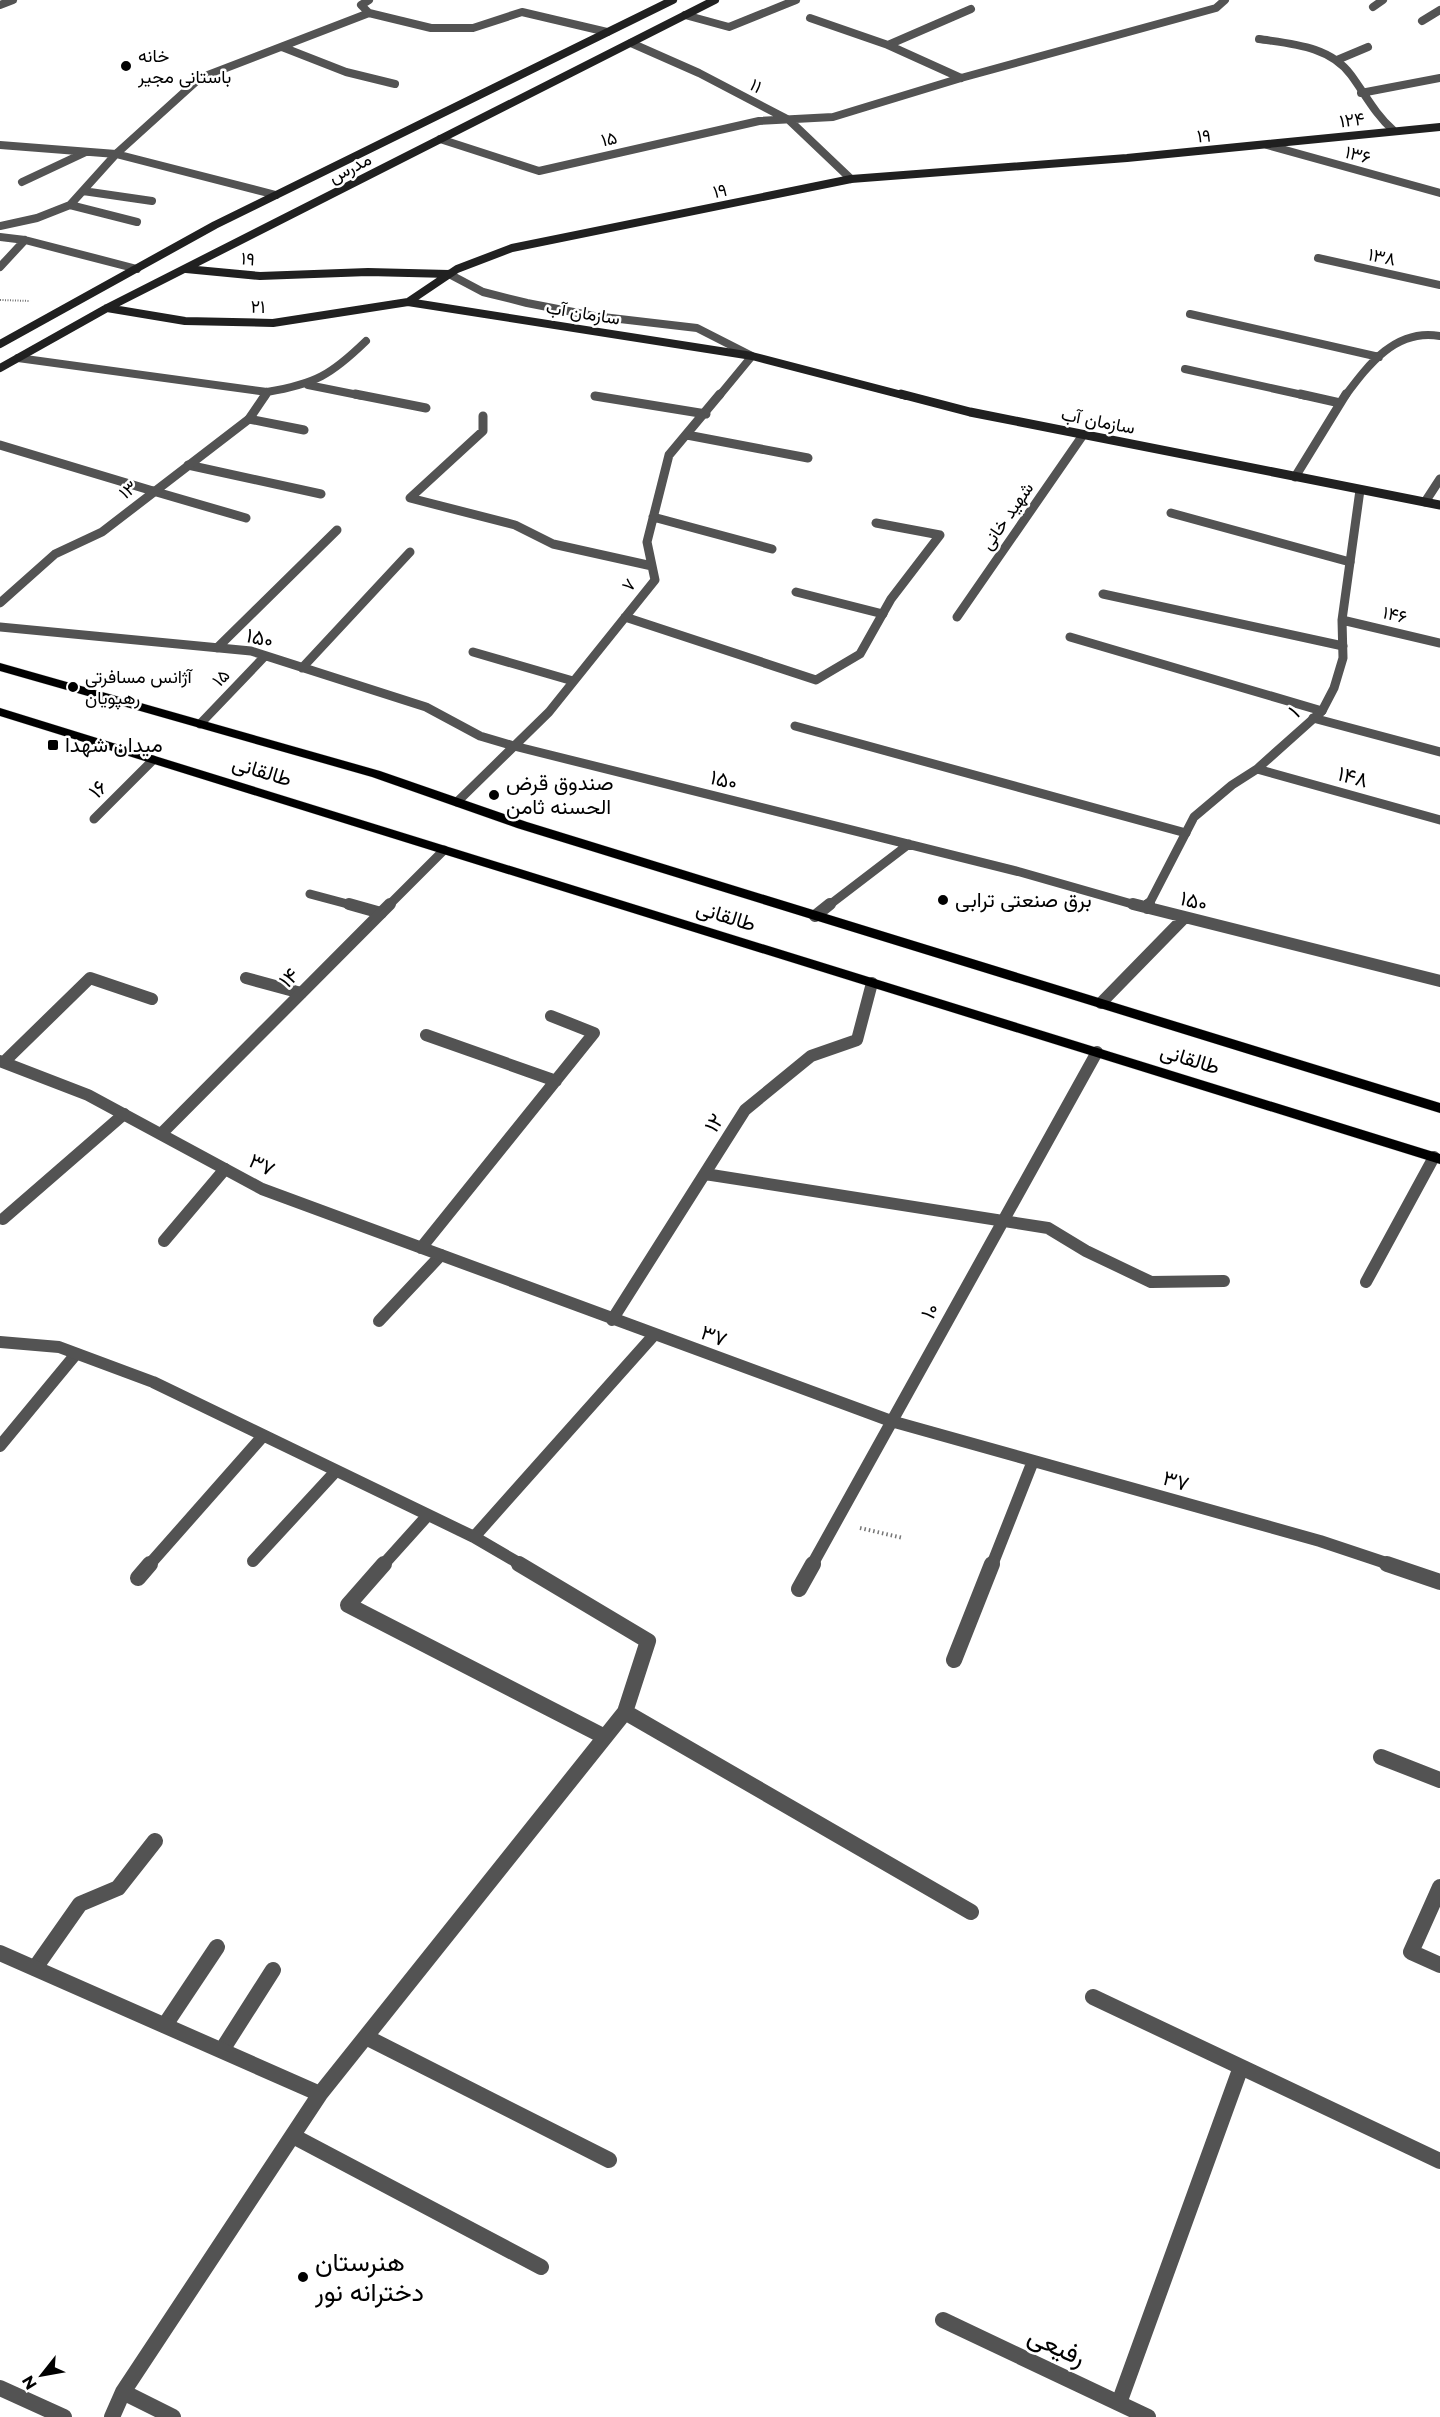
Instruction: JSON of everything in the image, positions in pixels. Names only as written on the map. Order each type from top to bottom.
[{"type":"main road","name":"طالقانی","points":[[0,667],[376,774],[522,825],[1440,1108]]},
{"type":"main road","name":"طالقانی","points":[[0,712],[1437,1158]]},
{"type":"street","points":[[0,4],[13,0]]},
{"type":"street","points":[[369,0],[361,5],[369,13],[431,28],[473,28],[522,12],[607,33]]},
{"type":"street","name":"مدرس","points":[[0,344],[276,195],[673,0]]},
{"type":"street","name":"مدرس","points":[[0,368],[107,308],[715,0]]},
{"type":"street","points":[[685,15],[729,27],[796,0]]},
{"type":"street","name":"۱۵","points":[[440,139],[539,171],[759,121],[833,117],[961,78],[1216,8],[1225,0]]},
{"type":"street","points":[[1373,7],[1383,0]]},
{"type":"street","points":[[888,45],[970,9]]},
{"type":"street","points":[[1422,21],[1440,10]]},
{"type":"street","points":[[0,226],[37,218],[70,206],[116,154],[200,78],[369,13]]},
{"type":"street","points":[[810,18],[888,45],[961,78]]},
{"type":"street","points":[[1259,39],[1314,48],[1337,60],[1350,73],[1373,113],[1393,130]]},
{"type":"street","name":"۱۱","points":[[631,43],[699,73],[789,120],[851,179]]},
{"type":"street","points":[[282,47],[346,72],[395,84]]},
{"type":"street","points":[[1337,60],[1368,47]]},
{"type":"street","points":[[522,74],[533,76]]},
{"type":"street","name":"۱۲۴","points":[[1361,93],[1440,78]]},
{"type":"street","points":[[544,79],[555,81]]},
{"type":"street","name":"۱۲۴","points":[[1267,145],[1393,130],[1440,127]]},
{"type":"street","points":[[0,145],[116,154],[276,195]]},
{"type":"street","name":"۱۹","points":[[185,269],[260,276],[368,272],[449,274],[512,248],[851,179],[1267,145]]},
{"type":"street","name":"۱۳۶","points":[[1267,145],[1440,193]]},
{"type":"street","points":[[22,182],[87,152]]},
{"type":"street","points":[[83,190],[152,201]]},
{"type":"street","points":[[70,206],[137,222]]},
{"type":"street","points":[[0,237],[25,240],[137,269]]},
{"type":"street","points":[[0,267],[25,240]]},
{"type":"street","name":"۱۳۸","points":[[1317,258],[1440,285]]},
{"type":"street","points":[[408,302],[449,274]]},
{"type":"street","name":"سازمان آب","points":[[449,274],[483,292],[527,303],[594,316],[697,328],[752,356]]},
{"type":"street","name":"سازمان آب","points":[[408,302],[752,356],[970,412],[1440,505]]},
{"type":"street","name":"۲۱","points":[[107,308],[185,321],[273,323],[408,302]]},
{"type":"street","points":[[1190,314],[1379,357]]},
{"type":"street","points":[[1295,477],[1329,417],[1385,350],[1417,333],[1440,336]]},
{"type":"street","points":[[18,358],[267,392],[308,385],[333,373],[366,340]]},
{"type":"street","name":"۷","points":[[457,802],[549,712],[655,580],[647,542],[669,455],[706,414],[752,356]]},
{"type":"street","points":[[1185,369],[1340,403]]},
{"type":"street","points":[[308,385],[426,408]]},
{"type":"street","name":"۱۳","points":[[0,603],[55,554],[102,532],[249,419],[267,392]]},
{"type":"street","points":[[595,396],[706,414]]},
{"type":"street","points":[[483,416],[483,431],[410,498],[515,525],[554,544],[652,566]]},
{"type":"street","points":[[249,419],[304,430]]},
{"type":"street","points":[[687,435],[808,458]]},
{"type":"street","name":"شهید خانی","points":[[957,617],[1083,435]]},
{"type":"street","points":[[0,445],[246,518]]},
{"type":"street","points":[[188,465],[321,494]]},
{"type":"street","points":[[1425,502],[1440,479]]},
{"type":"street","name":"۱","points":[[1147,908],[1194,817],[1232,785],[1257,769],[1322,711],[1334,688],[1343,658],[1342,620],[1360,490]]},
{"type":"street","points":[[1171,513],[1350,562]]},
{"type":"street","points":[[653,517],[772,549]]},
{"type":"street","points":[[625,617],[816,680],[860,654],[891,599],[940,535],[876,523]]},
{"type":"street","points":[[217,648],[337,530]]},
{"type":"street","points":[[302,668],[410,552]]},
{"type":"street","points":[[796,592],[883,614]]},
{"type":"street","points":[[1103,594],[1343,646]]},
{"type":"street","name":"۱۴۶","points":[[1342,620],[1440,643]]},
{"type":"street","name":"۱۵۰","points":[[0,627],[251,651],[426,707],[480,736],[514,746],[909,844],[1147,908],[1440,981]]},
{"type":"street","points":[[1071,636],[1322,711]]},
{"type":"street","points":[[473,652],[573,681]]},
{"type":"street","name":"۱۵","points":[[200,724],[265,656]]},
{"type":"street","points":[[1313,718],[1440,752]]},
{"type":"street","points":[[795,726],[1186,833]]},
{"type":"street","name":"۱۶","points":[[94,819],[153,760]]},
{"type":"street","name":"۱۴۸","points":[[1257,769],[1440,819]]},
{"type":"street","points":[[815,916],[909,844]]},
{"type":"street","name":"۱۴","points":[[161,1134],[444,850]]},
{"type":"street","points":[[310,894],[381,913]]},
{"type":"street","points":[[1101,1003],[1185,917]]},
{"type":"street","points":[[2,1061],[90,978],[152,999]]},
{"type":"street","points":[[246,978],[301,993]]},
{"type":"street","name":"۱۲","points":[[612,1320],[746,1110],[811,1056],[857,1040],[872,983]]},
{"type":"street","points":[[421,1248],[594,1033],[551,1016]]},
{"type":"street","points":[[426,1035],[556,1081]]},
{"type":"street","name":"۱۰","points":[[799,1589],[1097,1052]]},
{"type":"street","name":"۳۷","points":[[2,1061],[88,1095],[262,1189],[612,1320],[891,1421],[1320,1541],[1440,1582]]},
{"type":"street","points":[[3,1219],[124,1114]]},
{"type":"street","points":[[1366,1282],[1437,1158]]},
{"type":"street","points":[[164,1241],[225,1169]]},
{"type":"street","points":[[705,1174],[1002,1222],[1048,1227],[1086,1251],[1151,1282],[1224,1281]]},
{"type":"street","points":[[379,1321],[441,1255]]},
{"type":"street","points":[[474,1538],[654,1335]]},
{"type":"street","points":[[0,1342],[58,1347],[153,1382],[474,1538],[648,1641],[624,1713],[320,2094],[123,2392],[112,2417]]},
{"type":"street","points":[[0,1446],[76,1354]]},
{"type":"street","points":[[138,1578],[263,1436]]},
{"type":"street","points":[[954,1660],[1033,1461]]},
{"type":"street","points":[[252,1560],[336,1471]]},
{"type":"street","points":[[428,1515],[348,1605],[605,1737]]},
{"type":"street","points":[[624,1713],[970,1912]]},
{"type":"street","points":[[1381,1757],[1440,1780]]},
{"type":"street","points":[[35,1968],[80,1904],[118,1888],[154,1841]]},
{"type":"street","points":[[1440,1887],[1411,1952],[1440,1965]]},
{"type":"street","points":[[165,2025],[217,1947]]},
{"type":"street","points":[[0,1953],[320,2094]]},
{"type":"street","points":[[222,2050],[273,1970]]},
{"type":"street","points":[[1093,1997],[1440,2161]]},
{"type":"street","points":[[366,2037],[609,2160]]},
{"type":"street","points":[[1119,2403],[1241,2067]]},
{"type":"street","points":[[293,2136],[542,2267]]},
{"type":"street","name":"رفیعی","points":[[944,2320],[1148,2417]]},
{"type":"street","points":[[0,2388],[64,2417]]},
{"type":"street","points":[[123,2392],[173,2417]]},
{"type":"path","points":[[835,1523],[903,1539]]},
{"type":"place","name":"خانه باستانی مجیر","points":[[126,66]]},
{"type":"place","name":"آژانس مسافرتی رهپویان","points":[[73,687]]},
{"type":"place","name":"میدان شهدا","points":[[53,745]]},
{"type":"place","name":"صندوق قرض الحسنه ثامن","points":[[494,795]]},
{"type":"place","name":"برق صنعتی ترابی","points":[[943,900]]},
{"type":"place","name":"هنرستان دخترانه نور","points":[[303,2277]]}]
